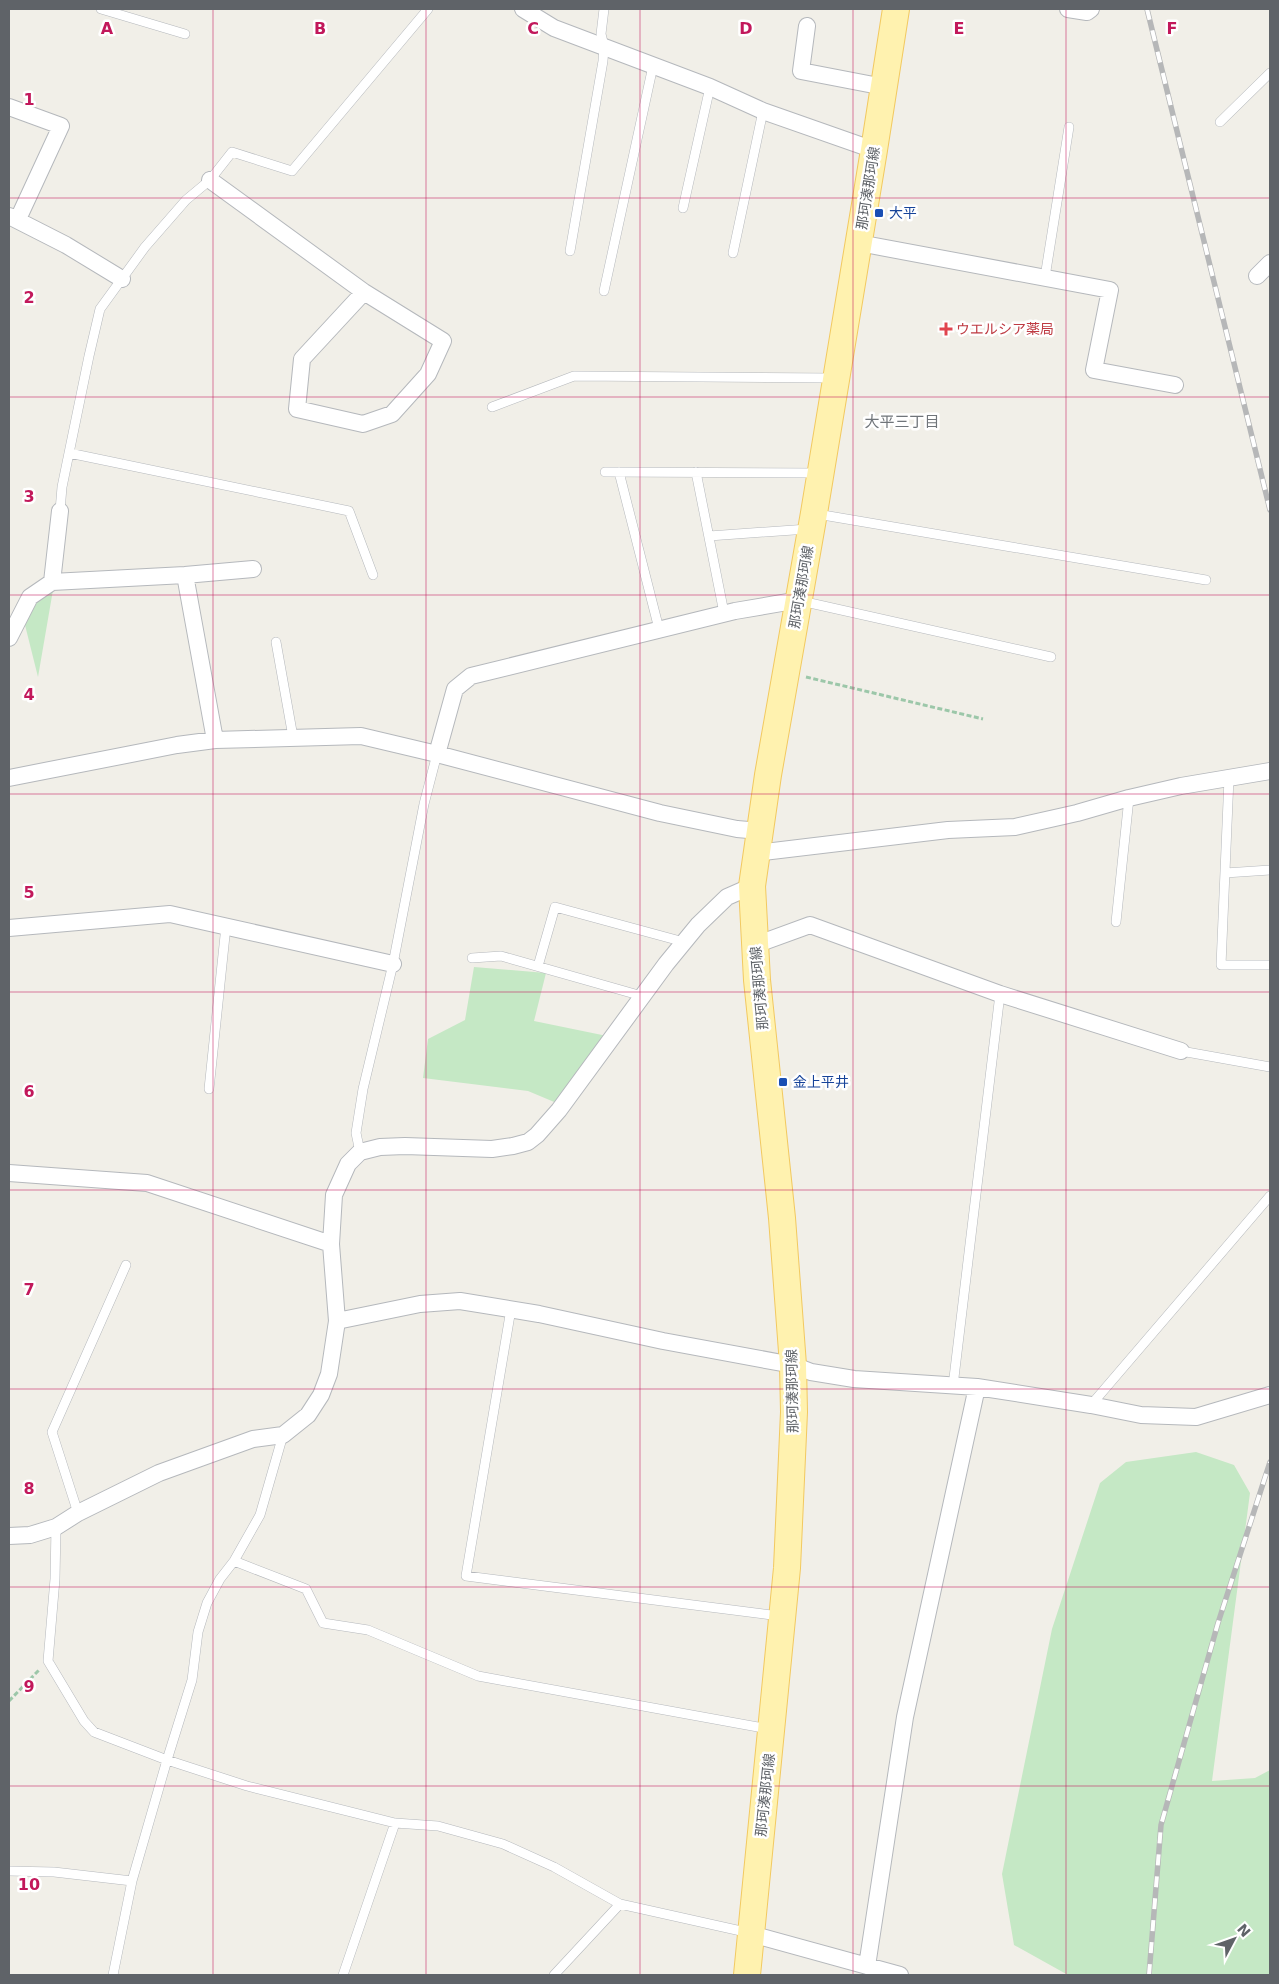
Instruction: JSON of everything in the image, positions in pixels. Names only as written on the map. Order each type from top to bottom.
[{"type":"main road","name":"那珂湊那珂線","points":[[747,1975],[782,1617],[792,1491],[794,1412],[793,1365],[782,1218],[755,945],[752,886],[896,9]]},
{"type":"street","points":[[523,9],[554,28],[710,88],[763,111],[874,150]]},
{"type":"street","points":[[1068,9],[1087,12],[1091,9]]},
{"type":"street","points":[[807,26],[801,70],[884,87]]},
{"type":"street","points":[[9,107],[61,126],[13,218],[66,245],[122,279]]},
{"type":"street","points":[[210,180],[364,292],[443,341],[428,374],[392,414],[363,424],[297,409],[302,359],[364,292]]},
{"type":"street","points":[[859,243],[1110,290],[1094,370],[1175,384]]},
{"type":"street","points":[[1258,276],[1270,263]]},
{"type":"street","points":[[52,582],[60,511]]},
{"type":"street","points":[[9,638],[30,597],[52,582],[185,575],[253,569]]},
{"type":"street","points":[[185,575],[214,740]]},
{"type":"street","points":[[438,754],[455,689],[472,676],[724,613],[799,600]]},
{"type":"street","points":[[9,778],[168,747],[214,740],[361,736],[438,754],[660,813],[737,829],[758,842],[1015,827],[1077,814],[1129,798],[1270,771]]},
{"type":"street","points":[[9,1536],[30,1535],[56,1527],[78,1512],[159,1472],[253,1439],[283,1435],[308,1415],[321,1395],[329,1374],[337,1321],[331,1244],[334,1195],[348,1164],[360,1152],[380,1147],[492,1149],[528,1142],[537,1135],[559,1110],[684,942],[727,896],[752,886]]},
{"type":"street","points":[[9,928],[170,914],[393,964]]},
{"type":"street","points":[[755,945],[810,925],[1000,994],[1181,1051]]},
{"type":"street","points":[[9,1173],[147,1183],[331,1244]]},
{"type":"street","points":[[337,1321],[420,1304],[460,1300],[793,1365],[811,1372],[854,1379],[977,1387],[1141,1415],[1196,1418],[1270,1395]]},
{"type":"street","points":[[867,1966],[905,1717],[977,1387]]},
{"type":"street","points":[[751,1934],[900,1975]]},
{"type":"lane","points":[[101,9],[185,34]]},
{"type":"lane","points":[[60,511],[62,487],[100,310],[145,246],[186,200],[210,180],[232,152],[292,171],[428,9]]},
{"type":"lane","points":[[570,251],[603,62],[604,46],[601,34],[604,9]]},
{"type":"lane","points":[[604,291],[653,66]]},
{"type":"lane","points":[[1220,122],[1270,73]]},
{"type":"lane","points":[[683,208],[710,88]]},
{"type":"lane","points":[[733,253],[763,111]]},
{"type":"lane","points":[[1045,277],[1069,127]]},
{"type":"lane","points":[[492,407],[574,376],[836,378]]},
{"type":"lane","points":[[69,453],[349,511],[373,575]]},
{"type":"lane","points":[[605,472],[820,473]]},
{"type":"lane","points":[[619,472],[658,629]]},
{"type":"lane","points":[[696,472],[724,613]]},
{"type":"lane","points":[[709,536],[812,521],[1206,580]]},
{"type":"lane","points":[[799,600],[1051,657]]},
{"type":"lane","points":[[276,642],[293,737]]},
{"type":"lane","points":[[360,1152],[356,1133],[362,1089],[393,964],[424,804],[438,754]]},
{"type":"lane","points":[[1229,778],[1221,965],[1270,965]]},
{"type":"lane","points":[[1116,922],[1129,798]]},
{"type":"lane","points":[[1225,873],[1270,870]]},
{"type":"lane","points":[[538,966],[555,907],[684,942]]},
{"type":"lane","points":[[209,1089],[226,926]]},
{"type":"lane","points":[[472,958],[501,956],[642,996]]},
{"type":"lane","points":[[952,1386],[1000,994]]},
{"type":"lane","points":[[1181,1051],[1270,1068]]},
{"type":"lane","points":[[1090,1405],[1270,1196]]},
{"type":"lane","points":[[78,1512],[52,1432],[126,1265]]},
{"type":"lane","points":[[511,1309],[466,1576],[782,1617]]},
{"type":"lane","points":[[113,1975],[132,1881],[192,1680],[198,1632],[207,1603],[260,1515],[283,1435]]},
{"type":"lane","points":[[56,1527],[55,1579],[48,1661],[84,1721],[94,1732],[167,1760],[247,1786],[395,1823],[438,1826],[503,1844],[554,1867],[620,1904],[751,1934]]},
{"type":"lane","points":[[234,1561],[306,1590],[323,1622],[368,1630],[478,1676],[772,1729]]},
{"type":"lane","points":[[343,1975],[395,1823]]},
{"type":"lane","points":[[9,1871],[54,1872],[132,1881]]},
{"type":"lane","points":[[554,1975],[620,1904]]},
{"type":"path","points":[[786,673],[983,719]]},
{"type":"path","points":[[9,1701],[48,1661]]},
{"type":"green space","points":[[53,590],[38,677],[24,621],[35,600]]},
{"type":"green space","points":[[474,967],[546,973],[534,1021],[607,1036],[559,1104],[528,1091],[423,1078],[428,1039],[465,1020]]},
{"type":"green space","points":[[1196,1452],[1234,1465],[1250,1493],[1212,1781],[1255,1778],[1270,1770],[1270,1975],[1068,1975],[1014,1945],[1002,1874],[1052,1629],[1100,1483],[1126,1462]]},
{"type":"railway","points":[[1147,9],[1270,510]]},
{"type":"railway","points":[[1149,1975],[1161,1825],[1218,1623],[1270,1462]]},
{"type":"place","name":"大平","points":[[879,213]]},
{"type":"place","name":"ウエルシア薬局","points":[[946,329]]},
{"type":"place","name":"金上平井","points":[[783,1082]]},
{"type":"district","name":"大平三丁目","points":[[902,422]]}]
